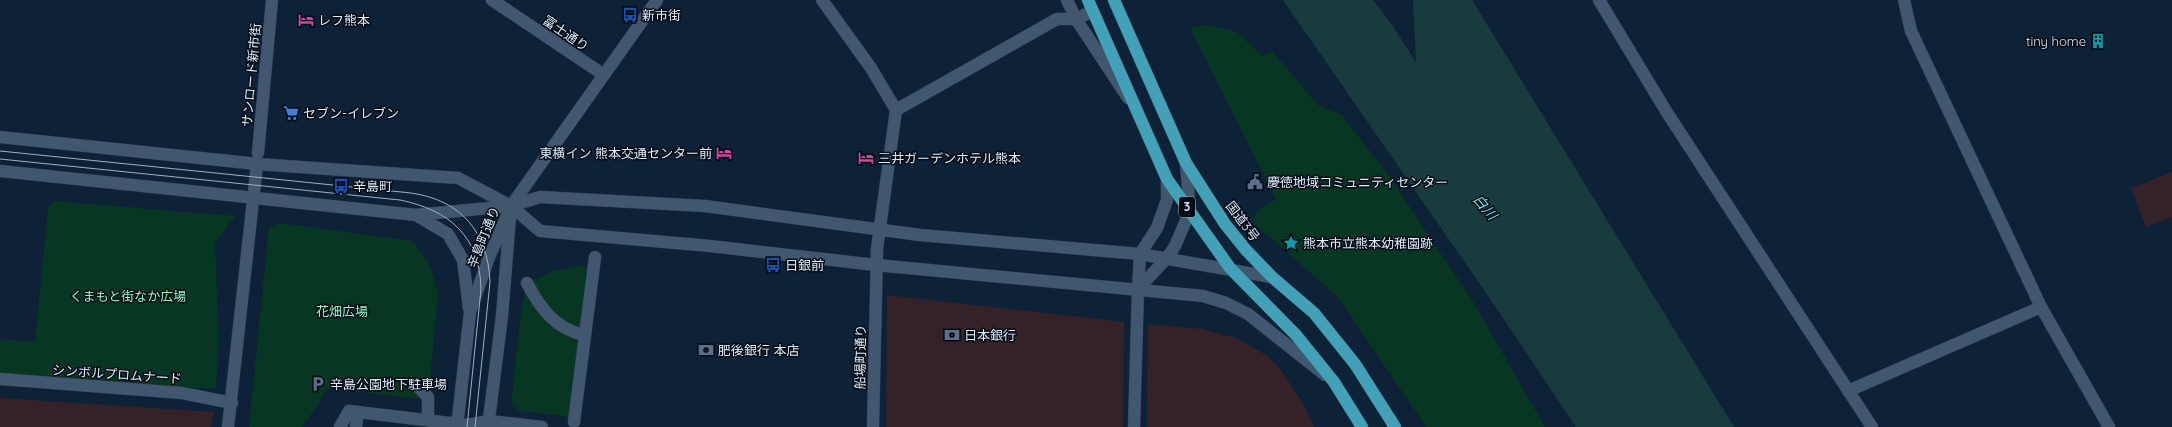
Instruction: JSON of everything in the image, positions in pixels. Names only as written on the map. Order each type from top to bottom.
[{"type":"highway","name":"国道3号","points":[[1114,0],[1186,163],[1225,224],[1272,277],[1314,313],[1355,364],[1395,427]]},
{"type":"highway","name":"3","points":[[1091,6],[1167,179],[1230,268],[1296,335],[1334,382],[1362,427]]},
{"type":"street","name":"サンロード新市街","points":[[228,427],[232,403],[254,198],[272,0]]},
{"type":"street","name":"富士通り","points":[[492,0],[604,75]]},
{"type":"street","points":[[511,206],[657,0]]},
{"type":"street","points":[[822,0],[871,68],[896,110],[1057,19],[1076,19],[1091,6]]},
{"type":"street","points":[[1067,0],[1076,19],[1140,118]]},
{"type":"street","points":[[1599,0],[1666,111],[1872,427]]},
{"type":"street","points":[[1904,0],[1912,31],[2041,307],[2109,427]]},
{"type":"street","name":"船場町通り","points":[[873,427],[878,230],[896,110]]},
{"type":"street","points":[[0,137],[458,178],[511,206],[540,231],[710,246],[876,265],[1203,296],[1226,303],[1248,314],[1334,382]]},
{"type":"street","points":[[1138,289],[1167,258],[1175,246],[1190,211],[1186,163]]},
{"type":"street","points":[[0,171],[416,215],[511,206],[540,197],[705,206],[878,230],[1140,254],[1230,268],[1272,277]]},
{"type":"street","points":[[1134,427],[1140,254],[1157,228],[1168,200],[1167,179]]},
{"type":"street","name":"辛島町通り","points":[[457,425],[470,312],[488,260],[511,206]]},
{"type":"street","name":"辛島町通り","points":[[489,424],[502,316],[511,206]]},
{"type":"street","points":[[416,215],[448,234],[463,260],[470,312]]},
{"type":"street","points":[[574,422],[595,257]]},
{"type":"street","points":[[527,283],[540,306],[558,324],[574,333],[585,335]]},
{"type":"street","points":[[1848,391],[2041,307]]},
{"type":"street","name":"シンボルプロムナード","points":[[0,379],[182,393],[232,403]]},
{"type":"street","points":[[420,389],[428,397],[428,420]]},
{"type":"street","points":[[353,411],[457,425],[489,424],[542,427]]},
{"type":"street","points":[[340,427],[353,411]]},
{"type":"street","points":[[353,411],[356,427]]},
{"type":"shaded area","points":[[2172,172],[2172,217],[2146,227],[2131,188]]},
{"type":"shaded area","points":[[887,295],[1124,322],[1123,427],[886,427]]},
{"type":"shaded area","points":[[1148,324],[1202,329],[1236,338],[1268,356],[1283,373],[1304,405],[1314,427],[1147,427]]},
{"type":"shaded area","points":[[0,398],[214,412],[211,427],[0,427]]},
{"type":"green space","points":[[1208,25],[1237,32],[1263,56],[1272,51],[1318,105],[1342,115],[1389,176],[1474,303],[1545,427],[1426,427],[1338,297],[1252,221],[1258,210],[1276,199],[1190,28]]},
{"type":"green space","name":"くまもと街なか広場","points":[[55,201],[235,216],[215,244],[219,339],[216,389],[0,376],[0,339],[35,342],[48,208]]},
{"type":"green space","name":"花畑広場","points":[[280,223],[412,241],[428,261],[438,292],[429,393],[422,399],[327,388],[320,402],[302,427],[249,427],[269,227]]},
{"type":"green space","points":[[579,266],[587,267],[570,417],[520,411],[511,405],[521,313],[527,283],[553,271]]},
{"type":"water","name":"白川","points":[[1283,0],[1373,0],[1390,22],[1416,62],[1413,0],[1472,0],[1734,427],[1576,427],[1493,303]]},
{"type":"tram line","points":[[0,151],[411,193],[429,197],[444,203],[457,211],[468,221],[484,248],[488,264],[490,282],[475,427]]},
{"type":"tram line","points":[[0,159],[400,200],[433,211],[447,219],[458,228],[468,240],[475,254],[479,270],[481,289],[467,427]]},
{"type":"place","name":"新市街","points":[[630,15]]},
{"type":"place","name":"レフ熊本","points":[[306,20]]},
{"type":"place","name":"tiny home","points":[[2098,41]]},
{"type":"place","name":"セブン-イレブン","points":[[291,113]]},
{"type":"place","name":"東横イン 熊本交通センター前","points":[[724,153]]},
{"type":"place","name":"三井ガーデンホテル熊本","points":[[866,158]]},
{"type":"place","name":"慶徳地域コミュニティセンター","points":[[1255,182]]},
{"type":"place","name":"辛島町","points":[[341,186]]},
{"type":"place","name":"熊本市立熊本幼稚園跡","points":[[1291,243]]},
{"type":"place","name":"日銀前","points":[[773,265]]},
{"type":"place","name":"日本銀行","points":[[952,335]]},
{"type":"place","name":"肥後銀行 本店","points":[[706,350]]},
{"type":"place","name":"辛島公園地下駐車場","points":[[318,384]]}]
